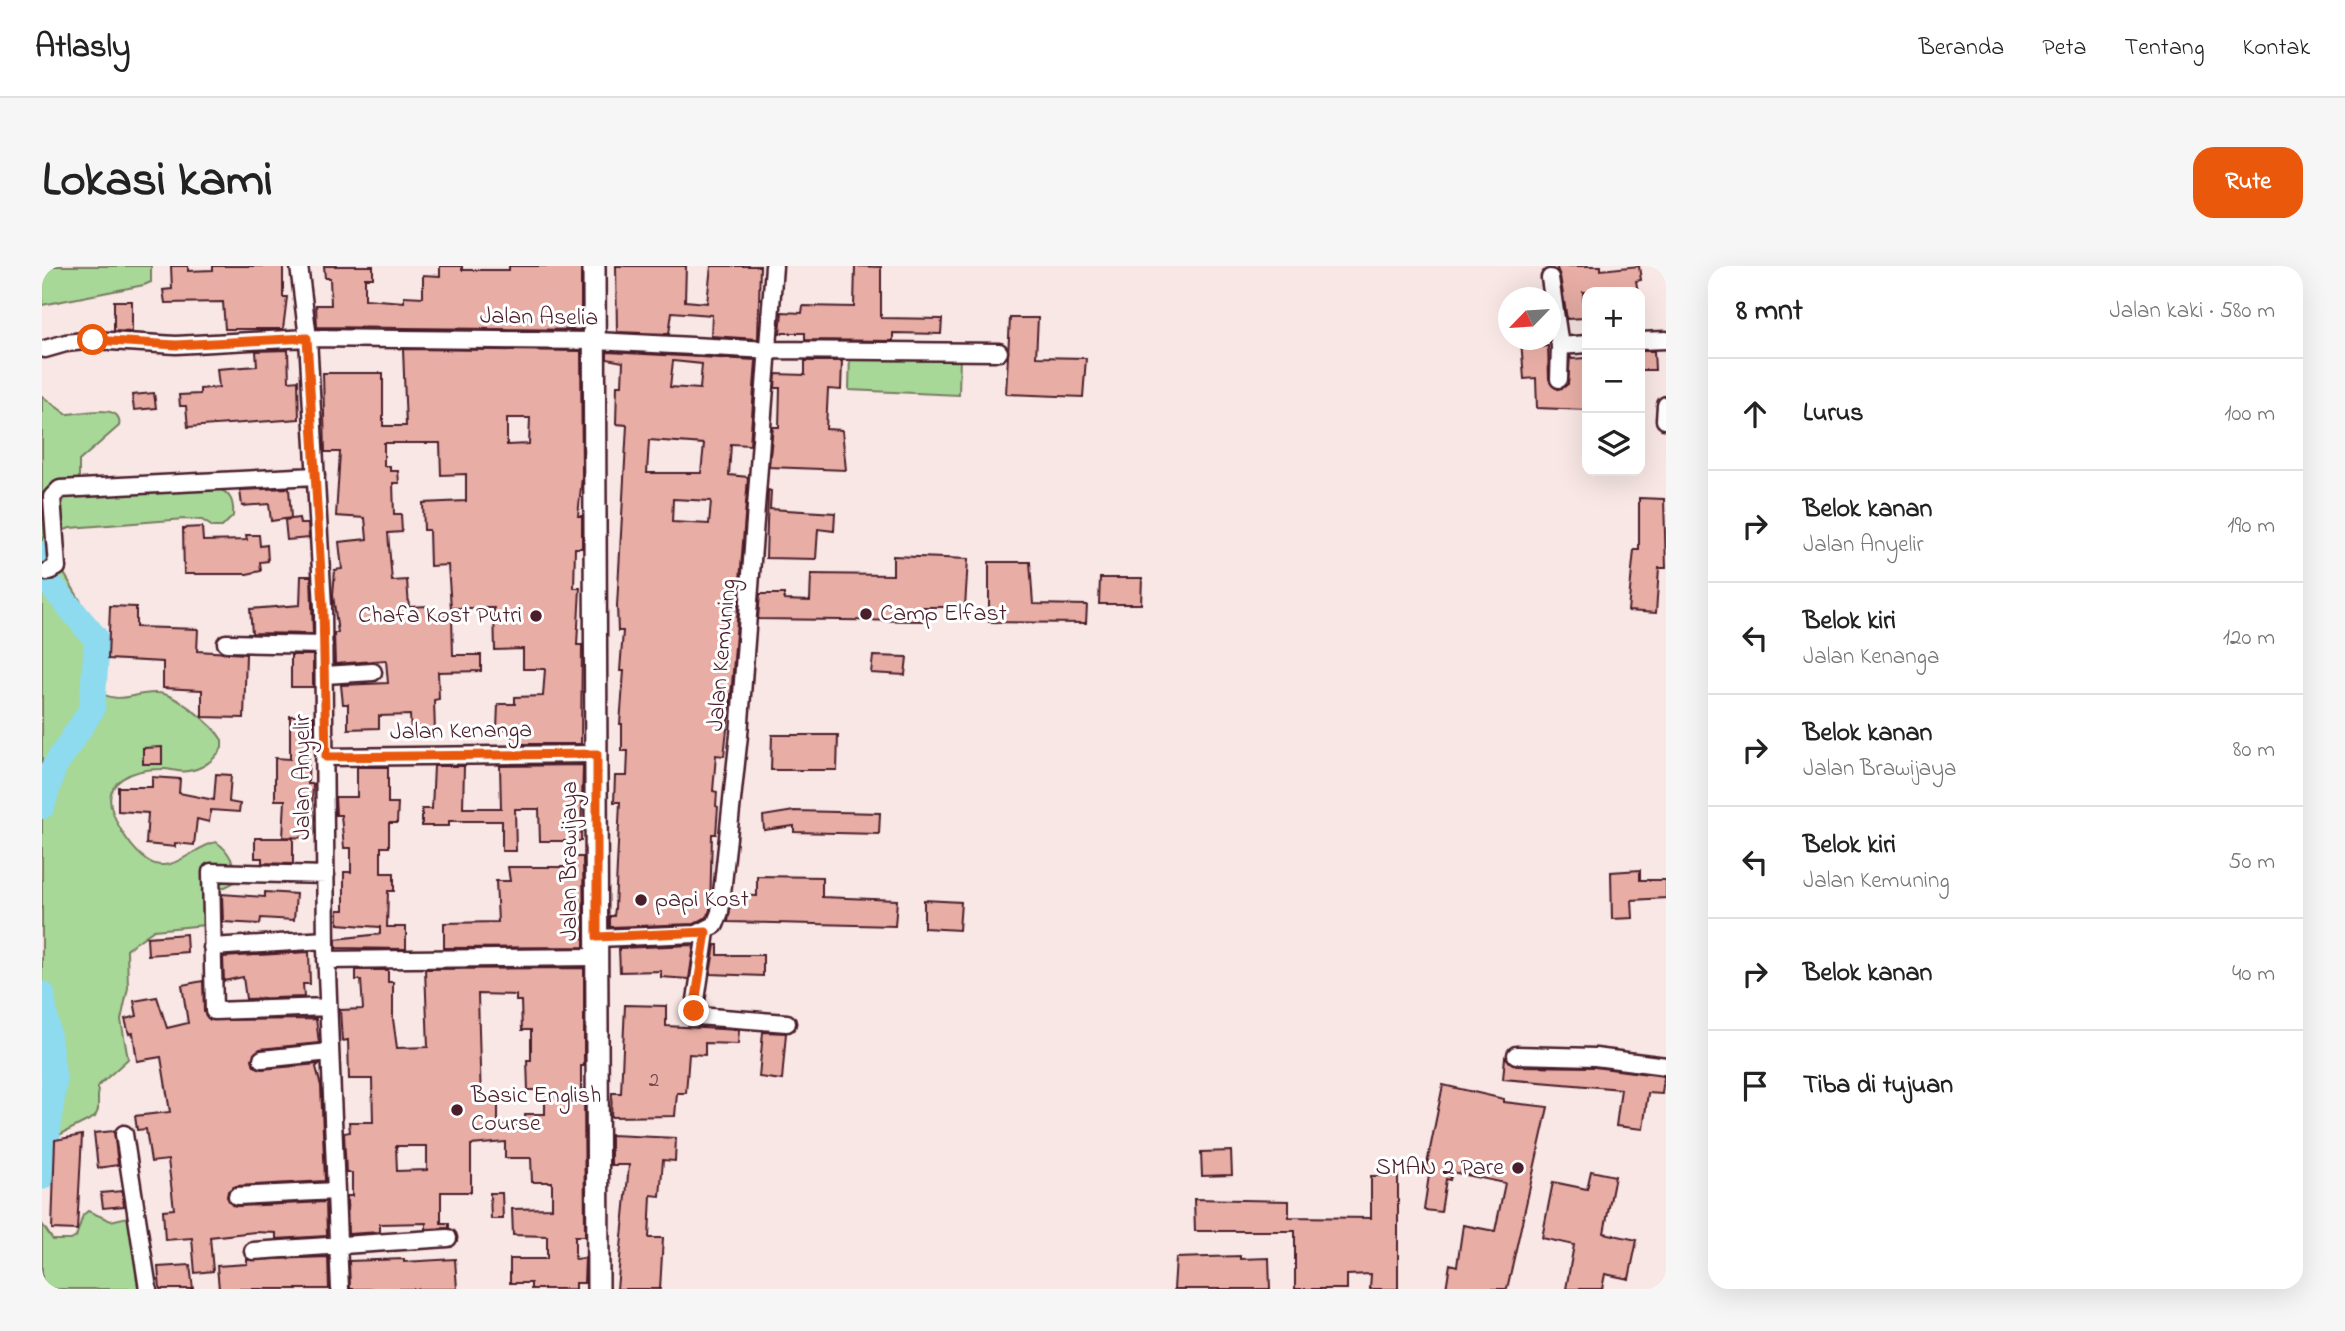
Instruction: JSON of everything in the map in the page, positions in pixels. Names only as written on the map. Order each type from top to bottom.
[{"type":"main road","name":"Jalan Brawijaya","points":[[594,266],[598,1289]]},
{"type":"street","name":"Jalan Anyelir","points":[[299,266],[307,338],[324,645],[326,960],[340,1289]]},
{"type":"street","name":"Jalan Kemuning","points":[[774,266],[739,735],[720,912],[715,925],[706,932],[695,1007],[697,1016],[787,1023]]},
{"type":"street","points":[[1550,278],[1551,287]]},
{"type":"street","name":"Jalan Aselia","points":[[45,349],[93,340],[176,345],[307,338],[596,341],[769,350],[999,352]]},
{"type":"street","points":[[1645,341],[1666,340]]},
{"type":"street","points":[[1561,346],[1582,344]]},
{"type":"street","points":[[1559,379],[1560,350]]},
{"type":"street","points":[[47,572],[57,567],[51,508],[52,496],[60,489],[316,476]]},
{"type":"street","points":[[226,643],[324,645]]},
{"type":"street","points":[[325,675],[373,672]]},
{"type":"street","name":"Jalan Kenanga","points":[[326,757],[597,754]]},
{"type":"street","points":[[326,875],[211,872],[212,947],[214,1010],[328,1007]]},
{"type":"street","points":[[326,960],[596,947],[706,932]]},
{"type":"street","points":[[212,947],[326,940]]},
{"type":"street","points":[[262,1059],[330,1052]]},
{"type":"street","points":[[1516,1055],[1595,1057],[1666,1066]]},
{"type":"street","points":[[124,1134],[148,1289]]},
{"type":"street","points":[[237,1196],[336,1191]]},
{"type":"street","points":[[253,1251],[448,1238]]},
{"type":"green space","points":[[43,266],[151,266],[151,282],[42,305]]},
{"type":"green space","points":[[850,353],[960,355],[959,395],[849,390]]},
{"type":"green space","points":[[42,396],[66,414],[100,411],[115,414],[119,419],[119,426],[79,461],[79,477],[85,488],[217,488],[231,499],[233,516],[222,527],[213,527],[202,520],[185,519],[70,528],[59,532],[55,558],[84,607],[97,640],[93,689],[118,698],[148,693],[165,694],[193,711],[211,726],[222,740],[219,752],[199,768],[185,771],[141,771],[122,779],[111,792],[110,802],[122,832],[141,856],[156,864],[165,865],[216,842],[225,849],[231,859],[237,881],[219,890],[205,925],[154,930],[127,949],[128,988],[121,1020],[128,1059],[98,1086],[98,1110],[95,1117],[53,1138],[46,1149],[42,1177]]},
{"type":"green space","points":[[88,1211],[111,1221],[136,1215],[148,1289],[42,1289],[42,1224],[53,1240],[71,1240],[76,1237],[83,1215]]},
{"type":"building","points":[[171,266],[188,266],[188,271],[213,270],[213,266],[283,266],[283,297],[287,297],[283,329],[225,329],[223,302],[165,303],[163,290],[172,289]]},
{"type":"building","points":[[324,266],[373,266],[373,278],[365,278],[365,299],[404,302],[404,296],[423,297],[423,275],[440,276],[440,266],[462,266],[462,270],[509,270],[509,266],[581,266],[581,330],[317,327],[316,305],[331,305],[330,278],[325,278]]},
{"type":"building","points":[[616,266],[686,266],[685,301],[707,303],[711,266],[760,266],[758,339],[711,336],[712,315],[672,312],[669,334],[617,332]]},
{"type":"building","points":[[855,266],[881,267],[881,318],[942,319],[941,334],[893,333],[893,341],[805,340],[805,333],[780,333],[782,312],[802,313],[803,306],[854,307]]},
{"type":"building","points":[[1556,266],[1601,266],[1601,270],[1639,266],[1641,280],[1636,281],[1637,287],[1582,287],[1582,318],[1567,319]]},
{"type":"building","points":[[114,301],[132,301],[132,332],[114,331]]},
{"type":"building","points":[[1010,318],[1038,318],[1036,357],[1086,358],[1083,397],[1006,394]]},
{"type":"building","points":[[403,349],[581,351],[582,477],[578,516],[582,516],[582,548],[575,548],[574,588],[580,588],[577,645],[582,645],[581,744],[512,744],[512,730],[497,729],[498,704],[515,704],[515,697],[543,696],[545,669],[523,669],[523,649],[495,650],[494,608],[451,608],[448,565],[430,566],[429,530],[424,530],[423,503],[466,501],[466,474],[441,475],[440,443],[384,443],[384,466],[390,466],[390,471],[398,471],[399,483],[393,483],[394,514],[401,514],[402,532],[388,533],[392,581],[407,580],[409,607],[427,606],[428,616],[452,615],[453,655],[481,655],[481,671],[438,672],[439,699],[434,700],[435,733],[411,734],[410,715],[379,716],[379,728],[348,729],[348,704],[343,704],[341,685],[388,683],[386,660],[335,664],[334,633],[338,633],[333,595],[335,570],[342,569],[339,542],[367,539],[365,518],[336,516],[340,452],[325,452],[323,373],[383,373],[383,426],[406,426]],"holes":[[[507,418],[530,418],[529,444],[507,445]]]},
{"type":"building","points":[[288,350],[289,381],[298,380],[299,419],[188,427],[186,406],[180,406],[179,395],[200,394],[200,389],[219,387],[217,369],[257,366],[256,351]]},
{"type":"building","points":[[1522,350],[1548,350],[1549,379],[1558,389],[1568,384],[1570,356],[1572,359],[1582,358],[1582,410],[1537,408],[1536,378],[1524,379]]},
{"type":"building","points":[[1645,351],[1654,351],[1655,370],[1645,370]]},
{"type":"building","points":[[607,352],[756,360],[750,445],[731,444],[729,475],[748,477],[732,685],[724,756],[716,755],[713,791],[717,792],[718,807],[716,834],[712,834],[710,910],[707,917],[694,924],[610,927],[610,916],[614,916],[615,908],[620,802],[614,802],[615,776],[627,776],[628,751],[622,751],[620,724],[624,671],[620,671],[623,631],[618,631],[617,606],[627,425],[616,424],[617,385],[622,385],[623,362],[607,359]],"holes":[[[673,361],[702,364],[700,389],[670,387]],[[649,440],[704,444],[701,473],[647,473]],[[673,499],[711,501],[709,524],[672,522]]]},
{"type":"building","points":[[805,361],[842,361],[841,390],[828,389],[826,429],[842,430],[846,470],[769,467],[773,427],[779,427],[780,388],[775,388],[776,374],[805,375]]},
{"type":"building","points":[[154,393],[156,408],[134,410],[132,395]]},
{"type":"building","points":[[289,488],[291,518],[271,521],[269,504],[242,506],[240,490]]},
{"type":"building","points":[[768,490],[771,491],[770,509],[835,513],[834,531],[818,529],[816,559],[766,558]]},
{"type":"building","points":[[1639,498],[1664,499],[1666,568],[1659,568],[1656,613],[1628,611],[1634,550],[1639,550]]},
{"type":"building","points":[[299,518],[300,524],[308,524],[309,538],[287,540],[285,520]]},
{"type":"building","points":[[202,527],[203,541],[247,540],[246,535],[259,535],[260,546],[267,545],[268,561],[260,562],[261,571],[247,574],[184,574],[183,528]]},
{"type":"building","points":[[893,556],[968,559],[965,607],[922,607],[922,621],[758,619],[760,594],[784,594],[784,600],[810,601],[811,574],[893,575]]},
{"type":"building","points":[[989,562],[1030,562],[1033,604],[1087,605],[1086,623],[989,622]]},
{"type":"building","points":[[301,576],[311,576],[313,634],[252,633],[250,609],[300,605]]},
{"type":"building","points":[[1100,578],[1142,578],[1141,604],[1099,604]]},
{"type":"building","points":[[110,606],[136,607],[136,627],[198,629],[197,651],[246,654],[244,718],[202,717],[202,690],[163,688],[163,662],[108,659]]},
{"type":"building","points":[[291,655],[313,655],[313,687],[291,687]]},
{"type":"building","points":[[873,656],[907,657],[905,675],[871,673]]},
{"type":"building","points":[[290,716],[313,716],[313,739],[309,739],[308,784],[313,784],[311,838],[283,837],[285,800],[275,800],[275,758],[290,759]]},
{"type":"building","points":[[772,735],[838,735],[837,770],[771,770]]},
{"type":"building","points":[[162,747],[162,764],[143,764],[143,748]]},
{"type":"building","points":[[583,765],[581,841],[540,841],[539,809],[515,809],[516,851],[502,851],[502,821],[449,821],[449,826],[422,826],[422,809],[432,809],[434,766],[464,766],[463,808],[501,808],[500,766]]},
{"type":"building","points":[[357,767],[388,767],[388,803],[398,803],[397,823],[389,823],[389,847],[381,847],[381,873],[394,873],[394,891],[388,891],[387,927],[406,927],[406,949],[336,948],[336,939],[380,934],[380,927],[338,924],[338,910],[344,910],[344,872],[351,872],[351,848],[344,848],[341,815],[336,815],[335,797],[357,797]]},
{"type":"building","points":[[216,774],[231,775],[229,802],[240,804],[239,812],[211,810],[209,822],[197,819],[194,845],[175,843],[175,847],[146,844],[148,813],[118,811],[118,787],[152,787],[152,777],[180,779],[179,793],[214,800]]},
{"type":"building","points":[[794,811],[880,813],[879,834],[794,832],[794,826],[764,830],[763,816]]},
{"type":"building","points":[[255,838],[293,838],[293,864],[262,863],[262,858],[255,858]]},
{"type":"building","points":[[572,857],[583,857],[584,947],[444,948],[444,923],[498,922],[496,881],[510,881],[508,867],[572,867]]},
{"type":"building","points":[[1640,870],[1640,880],[1666,880],[1666,898],[1632,900],[1633,918],[1612,919],[1611,872]]},
{"type":"building","points":[[757,876],[822,877],[822,897],[897,900],[895,926],[728,922],[732,895],[757,896]]},
{"type":"building","points":[[265,892],[296,894],[294,920],[261,918],[260,924],[223,922],[222,894],[265,897]]},
{"type":"building","points":[[924,900],[961,902],[959,930],[924,928]]},
{"type":"building","points":[[186,934],[187,952],[148,955],[147,937]]},
{"type":"building","points":[[694,945],[689,979],[661,977],[661,971],[620,972],[619,948]]},
{"type":"building","points":[[715,945],[718,945],[718,955],[763,955],[763,976],[710,974]]},
{"type":"building","points":[[309,952],[310,984],[303,984],[304,997],[246,999],[243,977],[224,981],[223,957]]},
{"type":"building","points":[[584,968],[584,1066],[581,1066],[581,1090],[584,1090],[585,1236],[575,1236],[575,1259],[585,1258],[584,1283],[575,1283],[575,1289],[531,1289],[531,1283],[510,1283],[510,1259],[547,1259],[547,1236],[513,1235],[512,1209],[552,1208],[552,1182],[532,1182],[531,1158],[505,1158],[505,1142],[471,1145],[471,1192],[441,1192],[441,1223],[449,1223],[449,1228],[426,1229],[426,1223],[380,1224],[380,1232],[348,1234],[347,1196],[352,1196],[352,1173],[346,1173],[344,1133],[350,1132],[349,1122],[373,1122],[372,1079],[349,1079],[348,1040],[342,1041],[340,1010],[363,1009],[361,980],[356,980],[356,970],[388,970],[388,982],[393,982],[393,1019],[397,1048],[428,1047],[425,969]],"holes":[[[478,994],[516,995],[516,1001],[521,1001],[522,1030],[531,1030],[531,1060],[527,1060],[528,1090],[545,1090],[545,1114],[525,1114],[526,1125],[498,1125],[498,1104],[481,1104]],[[396,1146],[427,1146],[427,1170],[397,1171]]]},
{"type":"building","points":[[203,981],[204,1012],[210,1020],[316,1019],[319,1043],[260,1049],[252,1059],[254,1066],[262,1069],[319,1064],[316,1067],[321,1086],[325,1181],[236,1186],[228,1191],[227,1197],[232,1205],[238,1206],[326,1202],[327,1236],[276,1239],[276,1233],[255,1232],[210,1237],[213,1271],[195,1273],[192,1238],[165,1240],[163,1210],[174,1209],[168,1160],[151,1162],[146,1129],[137,1130],[135,1116],[170,1112],[161,1057],[137,1061],[133,1033],[129,1034],[125,1019],[137,1016],[134,1001],[157,997],[167,1028],[188,1023],[182,985]]},
{"type":"building","points":[[625,1005],[666,1006],[666,1026],[739,1030],[738,1044],[705,1043],[705,1055],[689,1054],[686,1093],[677,1093],[675,1116],[611,1117],[612,1093],[621,1093]]},
{"type":"building","points":[[763,1032],[786,1033],[782,1080],[759,1077]]},
{"type":"building","points":[[1505,1057],[1516,1066],[1594,1067],[1664,1076],[1662,1094],[1648,1093],[1643,1129],[1616,1126],[1621,1089],[1503,1079]]},
{"type":"building","points":[[1443,1085],[1504,1099],[1504,1102],[1548,1107],[1507,1289],[1446,1289],[1450,1264],[1457,1266],[1463,1225],[1495,1231],[1505,1183],[1452,1172],[1450,1180],[1446,1179],[1441,1212],[1424,1210],[1429,1175],[1425,1174]]},
{"type":"building","points":[[114,1131],[118,1165],[98,1168],[94,1133]]},
{"type":"building","points":[[82,1135],[77,1230],[52,1229],[55,1140]]},
{"type":"building","points":[[611,1135],[676,1138],[675,1161],[663,1160],[660,1196],[651,1195],[649,1238],[663,1238],[660,1289],[617,1289],[629,1165],[611,1165]]},
{"type":"building","points":[[1231,1151],[1232,1175],[1202,1176],[1201,1152]]},
{"type":"building","points":[[1591,1171],[1615,1176],[1604,1233],[1637,1240],[1629,1279],[1605,1274],[1602,1289],[1566,1289],[1574,1245],[1542,1238],[1553,1182],[1587,1189]]},
{"type":"building","points":[[1371,1176],[1398,1176],[1398,1289],[1370,1289],[1371,1274],[1347,1275],[1347,1289],[1295,1289],[1295,1231],[1195,1231],[1194,1199],[1289,1201],[1289,1217],[1371,1218]]},
{"type":"building","points":[[122,1191],[124,1206],[103,1208],[101,1193]]},
{"type":"building","points":[[490,1193],[502,1193],[503,1219],[491,1219]]},
{"type":"building","points":[[1240,1256],[1240,1259],[1269,1258],[1270,1289],[1174,1289],[1176,1258]]},
{"type":"building","points":[[328,1257],[329,1289],[219,1289],[217,1266],[247,1264],[247,1260]]},
{"type":"building","points":[[404,1259],[404,1262],[455,1259],[457,1289],[350,1289],[349,1261]]},
{"type":"building","points":[[190,1265],[193,1289],[160,1289],[158,1267]]},
{"type":"waterway","points":[[42,554],[45,578],[97,640],[92,709],[54,767],[42,806]]},
{"type":"waterway","points":[[42,994],[54,1081],[42,1177]]},
{"type":"place","name":"Camp Elfast","points":[[866,614]]},
{"type":"place","name":"Chafa Kost Putri","points":[[536,616]]},
{"type":"place","name":"papi Kost","points":[[641,900]]},
{"type":"place","name":"Basic English Course","points":[[457,1110]]},
{"type":"place","name":"SMAN 2 Pare","points":[[1518,1168]]},
{"type":"route","points":[[93,340],[176,345],[307,338],[323,607],[326,757],[597,754],[597,937],[706,932],[694,1011]]}]
